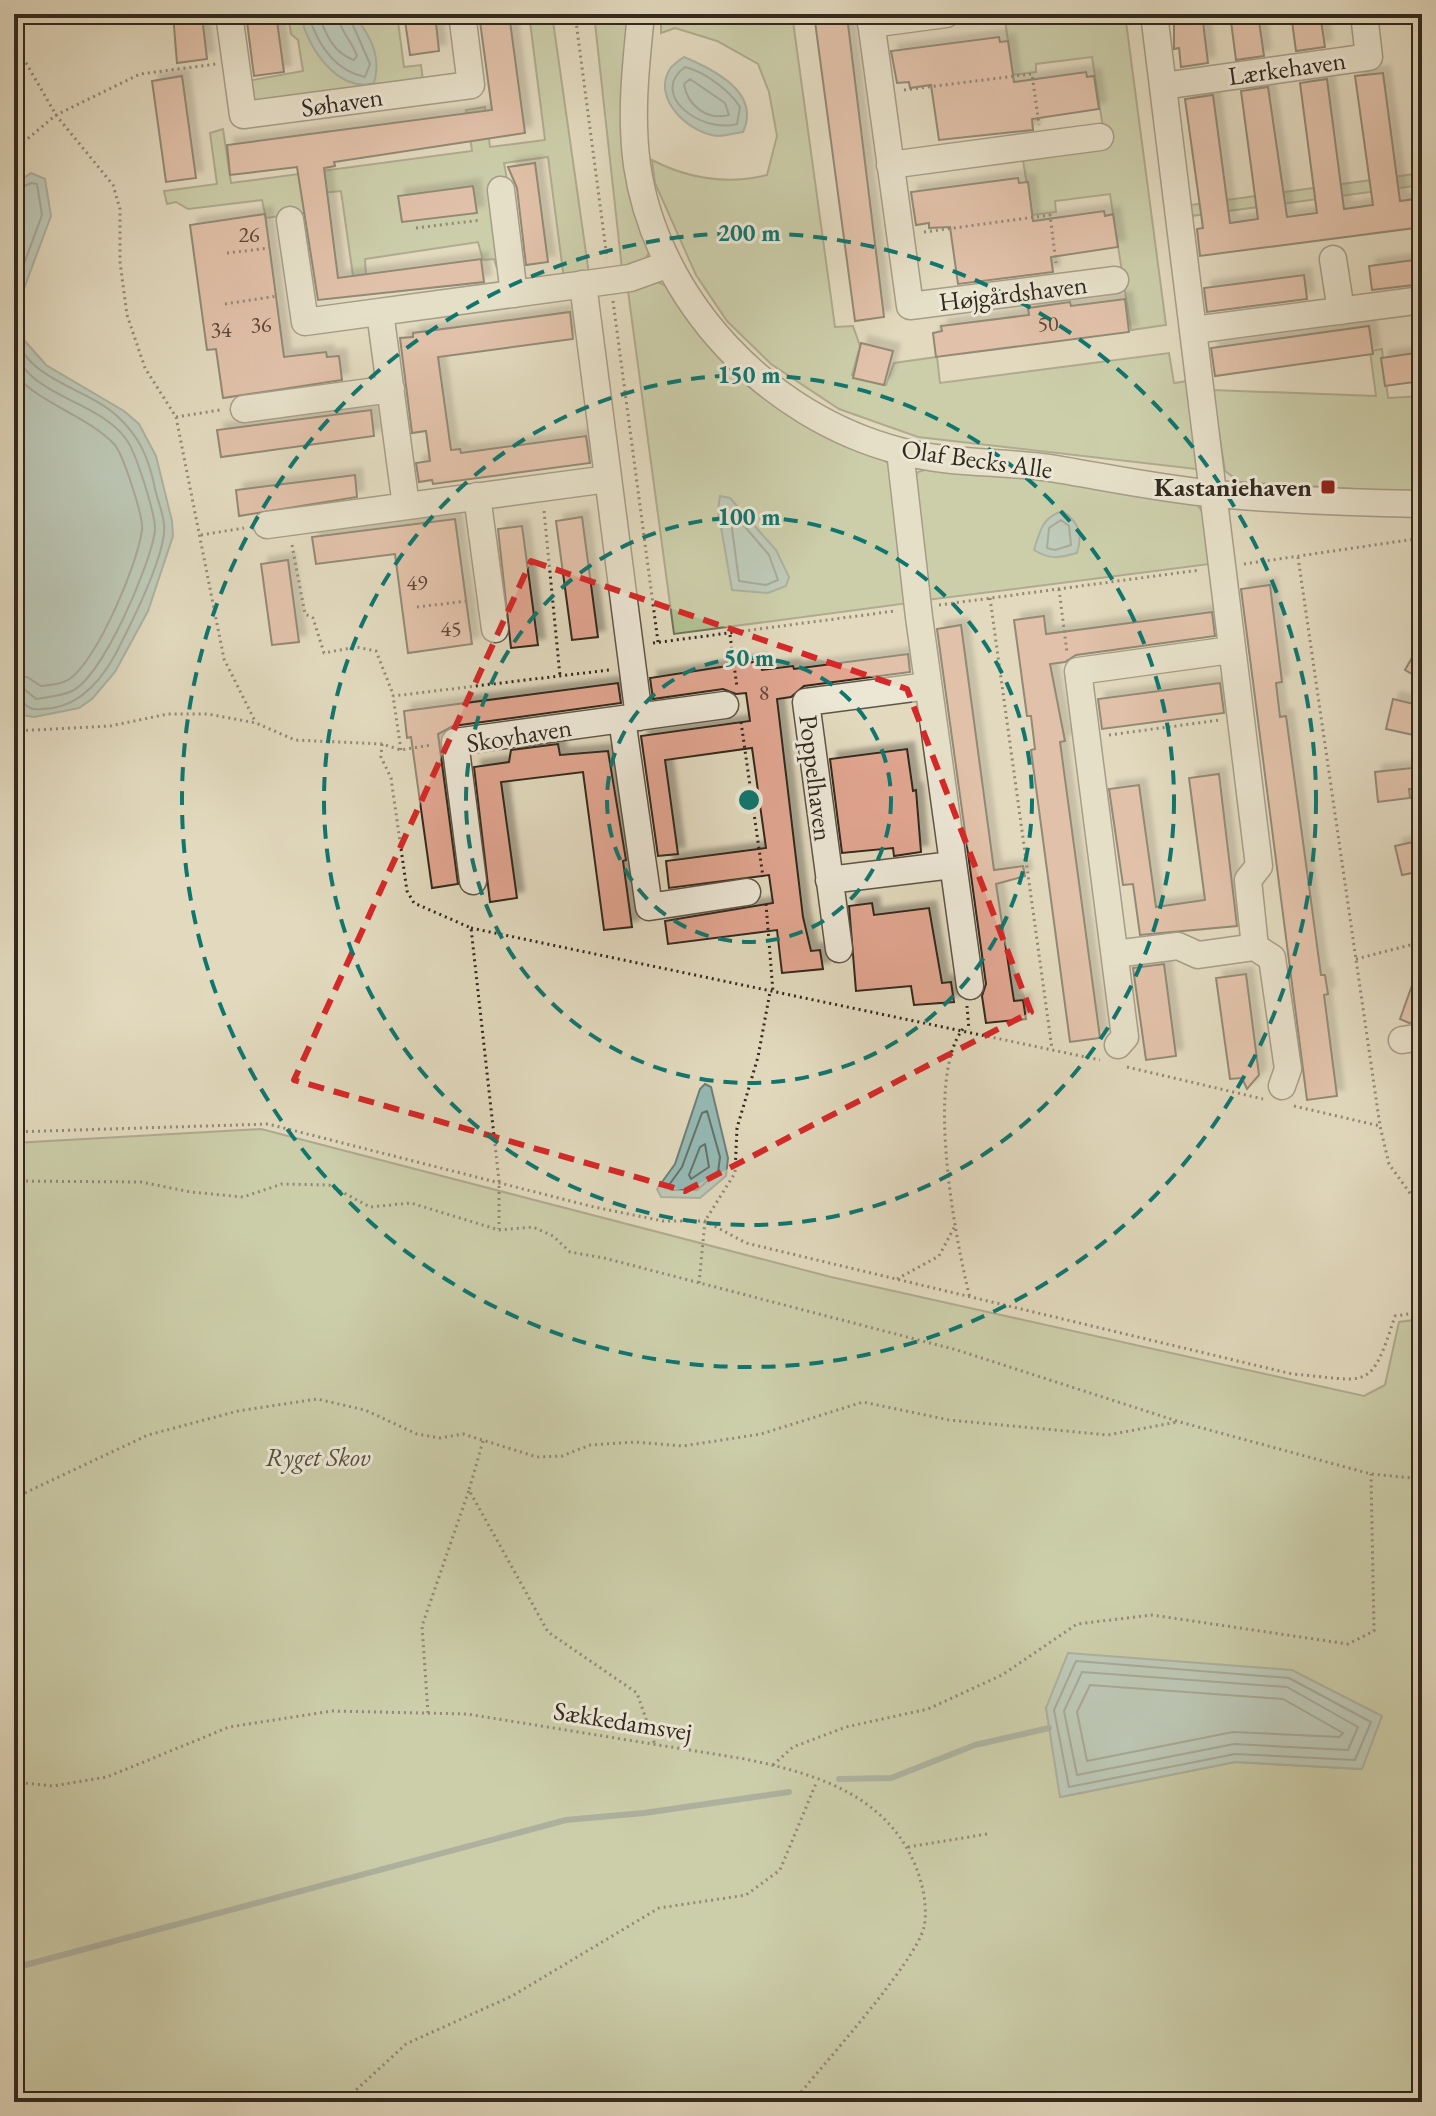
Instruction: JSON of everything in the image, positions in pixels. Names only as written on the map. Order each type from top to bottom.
[{"type":"street","name":"Søhaven","points":[[229,14],[243,115],[471,85],[462,14]]},
{"type":"street","name":"Olaf Becks Alle","points":[[641,14],[633,108],[637,165],[648,213],[669,264],[727,349],[768,386],[838,430],[900,451],[1041,467],[1215,494],[1422,504]]},
{"type":"street","name":"Højgårdshaven","points":[[946,14],[870,19],[910,306],[1115,280]]},
{"type":"street","points":[[1154,14],[1259,866],[1248,880],[1255,947]]},
{"type":"street","name":"Lærkehaven","points":[[1163,86],[1369,57],[1364,14]]},
{"type":"street","points":[[890,165],[1100,137]]},
{"type":"street","points":[[501,190],[514,294]]},
{"type":"street","points":[[292,233],[305,322],[610,281],[645,274],[669,264]]},
{"type":"street","points":[[1333,259],[1341,311]]},
{"type":"street","points":[[583,284],[630,657],[630,718],[649,907],[759,893]]},
{"type":"street","points":[[1194,330],[1422,300]]},
{"type":"street","points":[[380,312],[406,506]]},
{"type":"street","points":[[244,409],[391,389]]},
{"type":"street","points":[[900,451],[928,686],[970,986]]},
{"type":"street","points":[[278,523],[608,479]]},
{"type":"street","points":[[477,496],[495,629]]},
{"type":"street","points":[[1115,1057],[1125,1037],[1078,671],[1231,650]]},
{"type":"street","name":"Poppelhaven","points":[[839,949],[806,702],[928,686]]},
{"type":"street","name":"Skovhaven","points":[[473,881],[455,742],[734,704]]},
{"type":"street","points":[[829,880],[952,865]]},
{"type":"street","points":[[1115,954],[1178,946],[1198,955],[1255,947],[1272,958],[1288,1069],[1283,1098]]},
{"type":"path","points":[[575,14],[658,642]]},
{"type":"path","points":[[14,42],[56,115],[113,185],[120,209],[120,262],[127,315],[145,368],[176,417],[224,659],[256,723]]},
{"type":"path","points":[[14,150],[56,115],[140,74],[235,61]]},
{"type":"path","points":[[881,93],[1032,74],[1041,144]]},
{"type":"path","points":[[900,236],[1050,215],[1059,287]]},
{"type":"path","points":[[416,228],[505,217]]},
{"type":"path","points":[[227,253],[292,233]]},
{"type":"path","points":[[225,304],[301,293]]},
{"type":"path","points":[[176,417],[244,409]]},
{"type":"path","points":[[541,488],[557,612],[552,617],[560,676]]},
{"type":"path","points":[[201,535],[278,523],[305,614],[313,618],[319,647],[324,653],[356,647],[376,651],[393,696],[391,702],[401,750]]},
{"type":"path","points":[[393,696],[560,676],[630,657],[658,642],[1422,538]]},
{"type":"path","points":[[1298,557],[1380,1126],[1389,1164],[1422,1210]]},
{"type":"path","points":[[1059,589],[1068,662],[1078,671]]},
{"type":"path","points":[[417,607],[491,598]]},
{"type":"path","points":[[990,598],[1052,1049]]},
{"type":"path","points":[[699,1283],[705,1221],[735,1173],[737,1128],[758,1057],[772,992],[734,704],[729,633]]},
{"type":"path","points":[[14,731],[110,726],[168,714],[208,714],[256,723],[295,740],[382,744],[401,750],[455,742]]},
{"type":"path","points":[[1087,738],[1240,718]]},
{"type":"path","points":[[382,744],[381,757],[391,778],[407,891],[414,903],[471,928],[1052,1049],[1115,1057],[1283,1098],[1380,1126]]},
{"type":"path","points":[[471,928],[499,1181],[499,1230]]},
{"type":"path","points":[[1355,959],[1422,942]]},
{"type":"path","points":[[963,1029],[953,1044],[943,1088],[956,1224],[970,1298]]},
{"type":"path","points":[[14,1132],[268,1124],[663,1221],[705,1221],[746,1243],[1292,1374],[1356,1379],[1368,1376],[1379,1365],[1395,1316],[1422,1312]]},
{"type":"path","points":[[14,1181],[141,1182],[191,1192],[243,1197],[282,1184],[329,1185],[370,1207],[411,1203],[499,1230],[533,1227],[553,1236],[570,1252],[957,1350],[1180,1422],[1371,1474],[1422,1479]]},
{"type":"path","points":[[896,1280],[939,1256],[956,1224]]},
{"type":"path","points":[[14,1498],[148,1435],[238,1411],[317,1399],[365,1410],[417,1434],[440,1438],[463,1434],[537,1457],[562,1456],[590,1445],[635,1442],[683,1446],[761,1434],[863,1402],[949,1420],[1108,1435],[1180,1422]]},
{"type":"path","points":[[428,1713],[422,1626],[483,1440]]},
{"type":"path","points":[[773,1765],[793,1747],[846,1727],[928,1709],[990,1681],[1077,1624],[1152,1615],[1348,1644],[1374,1631],[1371,1474]]},
{"type":"path","points":[[469,1490],[548,1632],[637,1693],[655,1745]]},
{"type":"path","name":"Sækkedamsvej","points":[[14,1782],[53,1786],[107,1777],[229,1727],[332,1711],[467,1714],[773,1765],[859,1796],[890,1821],[908,1847],[924,1885],[924,1928],[898,1972],[793,2102]]},
{"type":"path","points":[[343,2102],[406,2044],[512,1996],[659,1908],[746,1895],[780,1870],[817,1781]]},
{"type":"path","points":[[908,1847],[987,1834]]},
{"type":"highlighted area","points":[[531,561],[907,689],[1031,1012],[685,1191],[294,1080]]},
{"type":"green space","points":[[288,14],[397,14],[404,67],[421,65],[423,81],[252,103],[247,81],[303,71],[298,40],[291,34]]},
{"type":"green space","points":[[529,14],[552,14],[589,274],[564,279],[548,157],[504,163],[508,185],[506,268],[497,268],[494,259],[483,260],[478,242],[365,259],[366,275],[353,276],[341,191],[303,195],[304,213],[266,218],[262,200],[188,209],[176,202],[167,204],[164,191],[217,184],[210,133],[223,129],[231,183],[472,151],[466,110],[485,107],[490,147],[545,140]]},
{"type":"green space","points":[[594,14],[630,14],[651,250],[641,265],[622,269]]},
{"type":"green space","points":[[661,14],[792,14],[835,327],[853,326],[860,346],[852,375],[886,385],[894,363],[937,357],[940,383],[1169,353],[1174,383],[1195,380],[1203,460],[1196,469],[918,437],[839,409],[771,364],[727,321],[696,275],[655,183],[652,160],[694,176],[722,180],[767,175],[777,136],[769,92],[758,64],[717,41],[675,28],[661,33]]},
{"type":"green space","points":[[1004,14],[1125,14],[1166,325],[1131,330],[1110,194],[1055,201],[1056,212],[1032,215],[1022,155],[1106,147],[1092,57],[1036,64],[1036,72],[1013,75]]},
{"type":"green space","points":[[1422,173],[1422,185],[1191,216],[1190,205]]},
{"type":"green space","points":[[657,282],[667,286],[692,325],[748,386],[810,429],[876,454],[889,464],[909,603],[674,634],[628,291]]},
{"type":"green space","points":[[1382,349],[1388,398],[1422,396],[1422,493],[1240,482],[1225,471],[1212,390],[1376,396],[1370,351]]},
{"type":"green space","points":[[931,468],[1102,484],[1194,501],[1206,516],[1210,564],[927,600],[910,485],[918,472]]},
{"type":"green space","name":"Ryget Skov","points":[[261,1129],[831,1277],[1364,1396],[1385,1385],[1399,1322],[1422,1319],[1422,2102],[14,2102],[14,1143]],"holes":[[[1046,1708],[1362,1769],[1235,1762],[1061,1797]]]},
{"type":"water","points":[[301,14],[354,14],[373,47],[376,64],[374,83],[348,81],[336,74],[316,52]]},
{"type":"water","points":[[684,57],[721,76],[740,95],[746,106],[747,118],[743,132],[721,136],[707,134],[685,122],[676,113],[669,103],[665,80],[671,67]]},
{"type":"water","points":[[31,173],[45,179],[51,216],[19,302],[24,340],[46,365],[124,411],[139,424],[156,456],[173,536],[148,611],[115,672],[92,699],[79,708],[34,717],[22,715],[14,700],[14,185]]},
{"type":"water","points":[[720,496],[730,498],[776,550],[789,577],[786,586],[768,593],[732,590],[718,510]]},
{"type":"water","points":[[1063,511],[1078,529],[1080,540],[1077,553],[1055,557],[1034,550],[1046,521]]},
{"type":"water","points":[[705,1084],[711,1087],[728,1158],[726,1176],[700,1198],[661,1197],[657,1189],[675,1164],[700,1089]]},
{"type":"water","points":[[1068,1653],[1292,1670],[1382,1716],[1362,1769],[1235,1762],[1060,1797],[1046,1708]]},
{"type":"building","points":[[173,14],[202,16],[207,59],[177,63]]},
{"type":"building","points":[[246,14],[276,14],[284,72],[254,76]]},
{"type":"building","points":[[404,14],[435,14],[439,51],[410,55]]},
{"type":"building","points":[[479,14],[509,14],[525,133],[334,162],[335,166],[324,168],[338,278],[481,259],[484,282],[318,300],[297,167],[230,175],[227,145],[492,110]]},
{"type":"building","points":[[814,14],[847,16],[884,317],[855,321]]},
{"type":"building","points":[[1174,14],[1202,14],[1208,63],[1181,67],[1179,48],[1174,49]]},
{"type":"building","points":[[1230,14],[1258,14],[1264,56],[1236,60]]},
{"type":"building","points":[[1291,14],[1320,14],[1325,47],[1296,51]]},
{"type":"building","points":[[999,37],[1000,42],[1008,41],[1014,82],[1086,72],[1087,77],[1094,76],[1099,109],[1032,119],[1033,130],[939,140],[931,85],[910,88],[909,82],[897,83],[891,51]]},
{"type":"building","points":[[1383,73],[1400,201],[1422,198],[1422,227],[1200,256],[1197,229],[1203,228],[1185,99],[1213,95],[1230,223],[1258,219],[1241,91],[1268,87],[1287,217],[1317,213],[1300,83],[1327,79],[1344,209],[1373,205],[1355,76]]},
{"type":"building","points":[[182,76],[196,178],[166,182],[152,81]]},
{"type":"building","points":[[535,163],[548,262],[526,265],[517,188],[508,167]]},
{"type":"building","points":[[1018,178],[1019,183],[1028,182],[1033,221],[1104,211],[1105,216],[1113,214],[1118,247],[1051,257],[1053,272],[958,284],[950,227],[929,228],[929,223],[916,225],[911,192]]},
{"type":"building","points":[[473,186],[477,213],[402,222],[398,196]]},
{"type":"building","points":[[265,214],[284,357],[326,352],[327,357],[339,356],[342,380],[223,398],[216,349],[207,350],[190,225]]},
{"type":"building","points":[[1422,259],[1422,284],[1372,290],[1369,266]]},
{"type":"building","points":[[1304,275],[1307,299],[1207,312],[1204,288]]},
{"type":"building","points":[[1125,299],[1129,332],[936,357],[933,333],[942,331],[941,326],[1029,315],[1028,308]]},
{"type":"building","points":[[570,312],[573,339],[438,357],[451,450],[460,449],[461,453],[586,436],[590,463],[433,484],[432,480],[419,482],[416,463],[430,461],[426,431],[412,433],[400,338],[413,337],[413,333]]},
{"type":"building","points":[[1369,326],[1373,354],[1215,376],[1211,348]]},
{"type":"building","points":[[861,343],[893,351],[884,385],[853,378]]},
{"type":"building","points":[[1422,352],[1422,381],[1385,386],[1381,358]]},
{"type":"building","points":[[371,410],[374,436],[221,457],[217,430]]},
{"type":"building","points":[[355,475],[357,497],[239,516],[236,490]]},
{"type":"building","points":[[582,517],[598,637],[572,640],[556,521]]},
{"type":"building","points":[[455,519],[472,644],[408,653],[395,554],[316,564],[312,537]]},
{"type":"building","points":[[522,526],[538,645],[511,648],[498,529]]},
{"type":"building","points":[[288,560],[299,642],[272,645],[261,564]]},
{"type":"building","points":[[1270,585],[1282,682],[1276,683],[1280,717],[1286,716],[1321,975],[1325,975],[1328,994],[1324,995],[1337,1096],[1307,1100],[1241,589]]},
{"type":"building","points":[[1212,612],[1215,636],[1076,655],[1065,662],[1050,664],[1065,741],[1060,742],[1100,1038],[1070,1042],[1031,750],[1035,749],[1031,716],[1027,716],[1014,620],[1044,616],[1046,634]]},
{"type":"building","points":[[961,625],[994,870],[1023,866],[1025,876],[996,884],[1014,1001],[1023,1000],[1026,1019],[986,1023],[982,996],[986,984],[937,629]]},
{"type":"building","points":[[1422,640],[1422,680],[1405,670]]},
{"type":"building","points":[[908,654],[910,672],[804,686],[791,697],[777,699],[803,917],[811,951],[820,950],[823,969],[782,973],[777,930],[668,944],[665,921],[773,903],[769,875],[669,888],[666,861],[766,848],[752,748],[665,760],[678,854],[658,856],[641,736],[750,721],[746,693],[736,694],[723,689],[653,699],[650,678],[760,661],[762,670],[793,666],[794,669]]},
{"type":"building","points":[[618,683],[621,703],[453,726],[438,734],[458,884],[432,888],[411,737],[407,738],[404,711]]},
{"type":"building","points":[[1220,683],[1224,713],[1102,729],[1098,699]]},
{"type":"building","points":[[1393,699],[1422,706],[1418,736],[1386,729]]},
{"type":"building","points":[[558,744],[560,755],[608,751],[626,860],[623,861],[632,927],[604,930],[583,772],[501,782],[517,898],[490,902],[474,767],[509,762],[511,750]]},
{"type":"building","points":[[907,749],[913,791],[916,790],[921,852],[894,856],[893,848],[842,853],[830,759]]},
{"type":"building","points":[[1412,768],[1414,789],[1409,789],[1410,798],[1378,802],[1375,772]]},
{"type":"building","points":[[1219,774],[1237,926],[1140,935],[1133,884],[1123,885],[1109,789],[1139,785],[1156,907],[1205,900],[1189,778]]},
{"type":"building","points":[[1422,840],[1422,871],[1402,875],[1395,846]]},
{"type":"building","points":[[872,903],[874,915],[929,908],[942,983],[951,982],[954,1002],[914,1005],[911,986],[856,991],[849,906]]},
{"type":"building","points":[[1420,963],[1422,1017],[1421,1021],[1409,1023],[1400,1019]]},
{"type":"building","points":[[1164,964],[1176,1056],[1146,1060],[1133,968]]},
{"type":"building","points":[[1246,974],[1259,1075],[1247,1089],[1242,1078],[1230,1079],[1216,978]]},
{"type":"waterway","points":[[839,1779],[891,1778],[975,1745],[1049,1728]]},
{"type":"waterway","points":[[14,1968],[566,1820],[644,1813],[789,1792]]},
{"type":"place","name":"Kastaniehaven","points":[[1328,487]]}]
